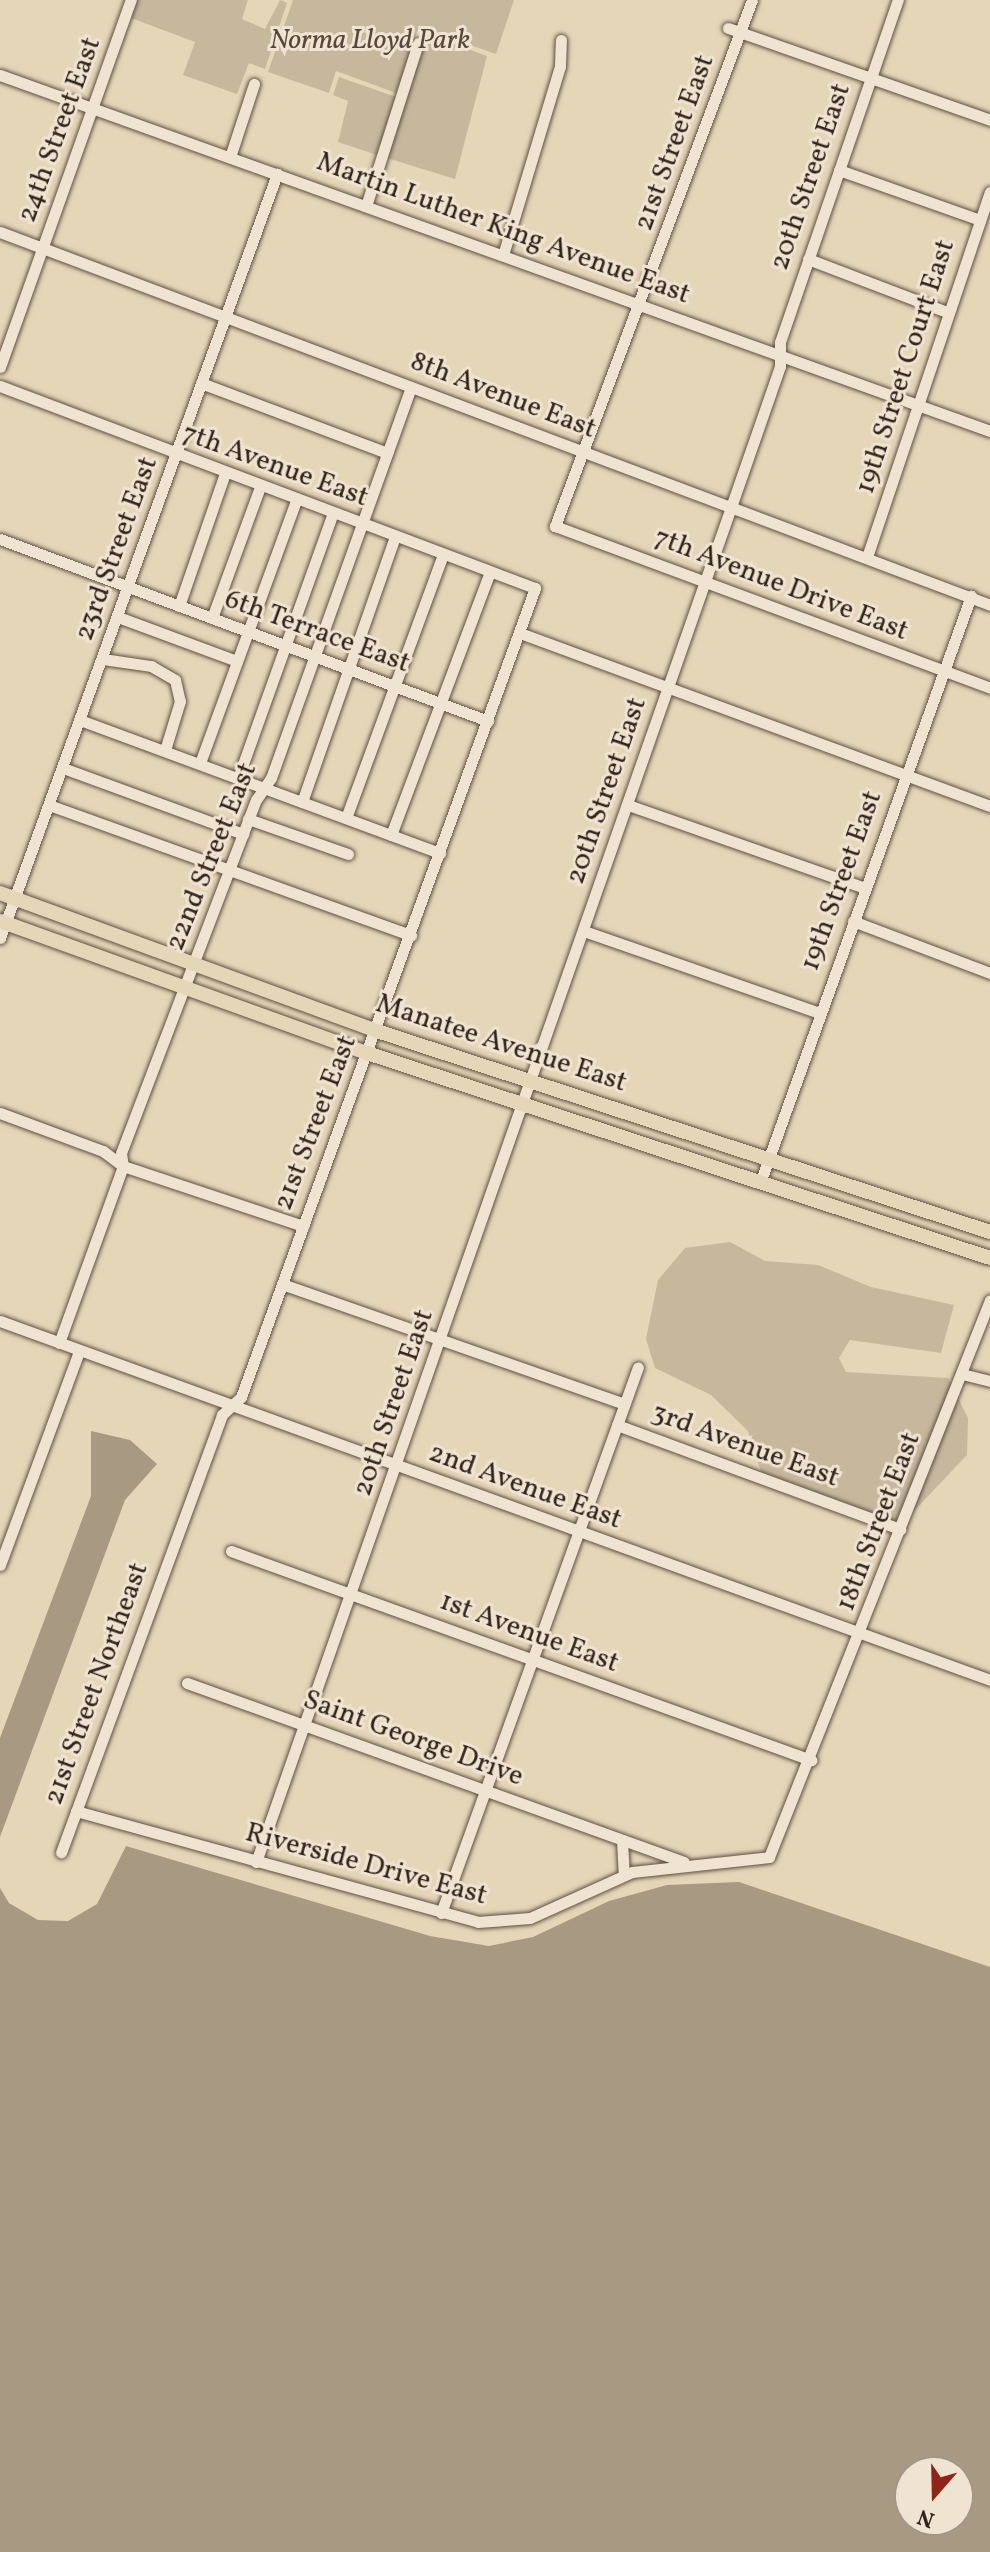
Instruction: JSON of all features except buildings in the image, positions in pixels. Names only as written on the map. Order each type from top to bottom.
[{"type":"main road","name":"Manatee Avenue East","points":[[0,893],[377,1031],[990,1232]]},
{"type":"main road","name":"Manatee Avenue East","points":[[3,922],[367,1053],[990,1258]]},
{"type":"street","name":"24th Street East","points":[[0,367],[131,0]]},
{"type":"street","name":"21st Street East","points":[[555,526],[581,451],[642,304],[734,30],[752,0]]},
{"type":"street","name":"20th Street East","points":[[256,1862],[398,1466],[670,685],[731,507],[808,259],[898,0]]},
{"type":"street","points":[[734,30],[990,120]]},
{"type":"street","points":[[503,255],[560,66],[561,40]]},
{"type":"street","points":[[366,206],[418,43]]},
{"type":"street","name":"Martin Luther King Avenue East","points":[[0,77],[780,353],[990,431]]},
{"type":"street","points":[[230,157],[254,84]]},
{"type":"street","points":[[839,170],[980,220]]},
{"type":"street","name":"23rd Street East","points":[[0,938],[3,922],[15,899],[103,659],[277,174]]},
{"type":"street","name":"19th Street Court East","points":[[867,557],[947,312],[990,192]]},
{"type":"street","name":"8th Avenue East","points":[[0,232],[990,605]]},
{"type":"street","points":[[808,259],[947,312]]},
{"type":"street","points":[[201,383],[387,453]]},
{"type":"street","name":"7th Avenue East","points":[[0,386],[260,487],[535,588]]},
{"type":"street","name":"22nd Street East","points":[[59,1343],[123,1166],[121,1153],[248,819],[314,656],[411,387]]},
{"type":"street","points":[[179,606],[225,473]]},
{"type":"street","points":[[212,618],[260,487]]},
{"type":"street","points":[[200,763],[296,500]]},
{"type":"street","points":[[238,778],[333,513]]},
{"type":"street","name":"7th Avenue Drive East","points":[[555,526],[990,688]]},
{"type":"street","points":[[302,802],[395,536]]},
{"type":"street","name":"6th Terrace East","points":[[0,539],[488,721]]},
{"type":"street","points":[[346,818],[443,554]]},
{"type":"street","points":[[391,835],[490,572]]},
{"type":"street","name":"21st Street East","points":[[179,1533],[230,1407],[241,1397],[377,1031],[535,588]]},
{"type":"street","name":"19th Street East","points":[[760,1183],[971,596]]},
{"type":"street","points":[[118,617],[237,661]]},
{"type":"street","points":[[520,633],[670,685],[990,806]]},
{"type":"street","points":[[103,659],[151,666],[175,680],[180,701],[165,750]]},
{"type":"street","points":[[80,720],[440,853]]},
{"type":"street","points":[[63,768],[243,834]]},
{"type":"street","points":[[49,805],[411,935]]},
{"type":"street","points":[[628,805],[865,888]]},
{"type":"street","points":[[248,819],[348,854]]},
{"type":"street","points":[[853,921],[990,973]]},
{"type":"street","points":[[584,931],[820,1013]]},
{"type":"street","points":[[0,1113],[103,1151],[123,1166],[303,1226]]},
{"type":"street","name":"3rd Avenue East","points":[[282,1284],[625,1404]]},
{"type":"street","name":"18th Street East","points":[[685,1862],[758,1860],[772,1854],[862,1634],[990,1300]]},
{"type":"street","name":"2nd Avenue East","points":[[0,1321],[230,1407],[990,1680]]},
{"type":"street","points":[[0,1565],[79,1351]]},
{"type":"street","points":[[441,1913],[638,1367]]},
{"type":"street","points":[[962,1374],[990,1381]]},
{"type":"street","name":"3rd Avenue East","points":[[617,1425],[900,1529]]},
{"type":"street","name":"21st Street Northeast","points":[[61,1852],[179,1533]]},
{"type":"street","name":"1st Avenue East","points":[[231,1551],[811,1760]]},
{"type":"street","name":"Saint George Drive","points":[[187,1683],[685,1862]]},
{"type":"street","name":"Riverside Drive East","points":[[76,1811],[441,1913],[514,1922],[624,1874],[685,1862]]},
{"type":"street","points":[[622,1840],[624,1874]]},
{"type":"green space","points":[[137,0],[248,0],[242,19],[265,29],[280,0],[287,3],[265,69],[249,63],[237,94],[183,75],[195,42],[131,18]]},
{"type":"green space","name":"Norma Lloyd Park","points":[[293,0],[514,0],[496,54],[419,27],[396,93],[336,71],[329,93],[268,72]]},
{"type":"green space","points":[[421,32],[487,56],[455,179],[387,158],[424,39]]},
{"type":"green space","points":[[339,77],[396,97],[377,155],[338,142],[348,101],[333,95]]},
{"type":"green space","points":[[730,1242],[765,1261],[818,1265],[871,1287],[954,1305],[941,1353],[850,1340],[839,1358],[846,1372],[948,1378],[952,1386],[898,1522],[761,1472],[748,1431],[711,1395],[655,1368],[646,1339],[658,1280],[685,1248]]},
{"type":"green space","points":[[958,1398],[968,1418],[967,1455],[913,1512]]},
{"type":"shaded area","points":[[91,1431],[130,1440],[157,1464],[125,1500],[0,1837],[0,1738],[91,1496]]},
{"type":"shaded area","points":[[126,1846],[430,1936],[489,1946],[533,1937],[609,1901],[667,1885],[739,1882],[990,1967],[990,2552],[0,2552],[0,1888],[9,1903],[38,1920],[68,1921],[97,1904]]}]
